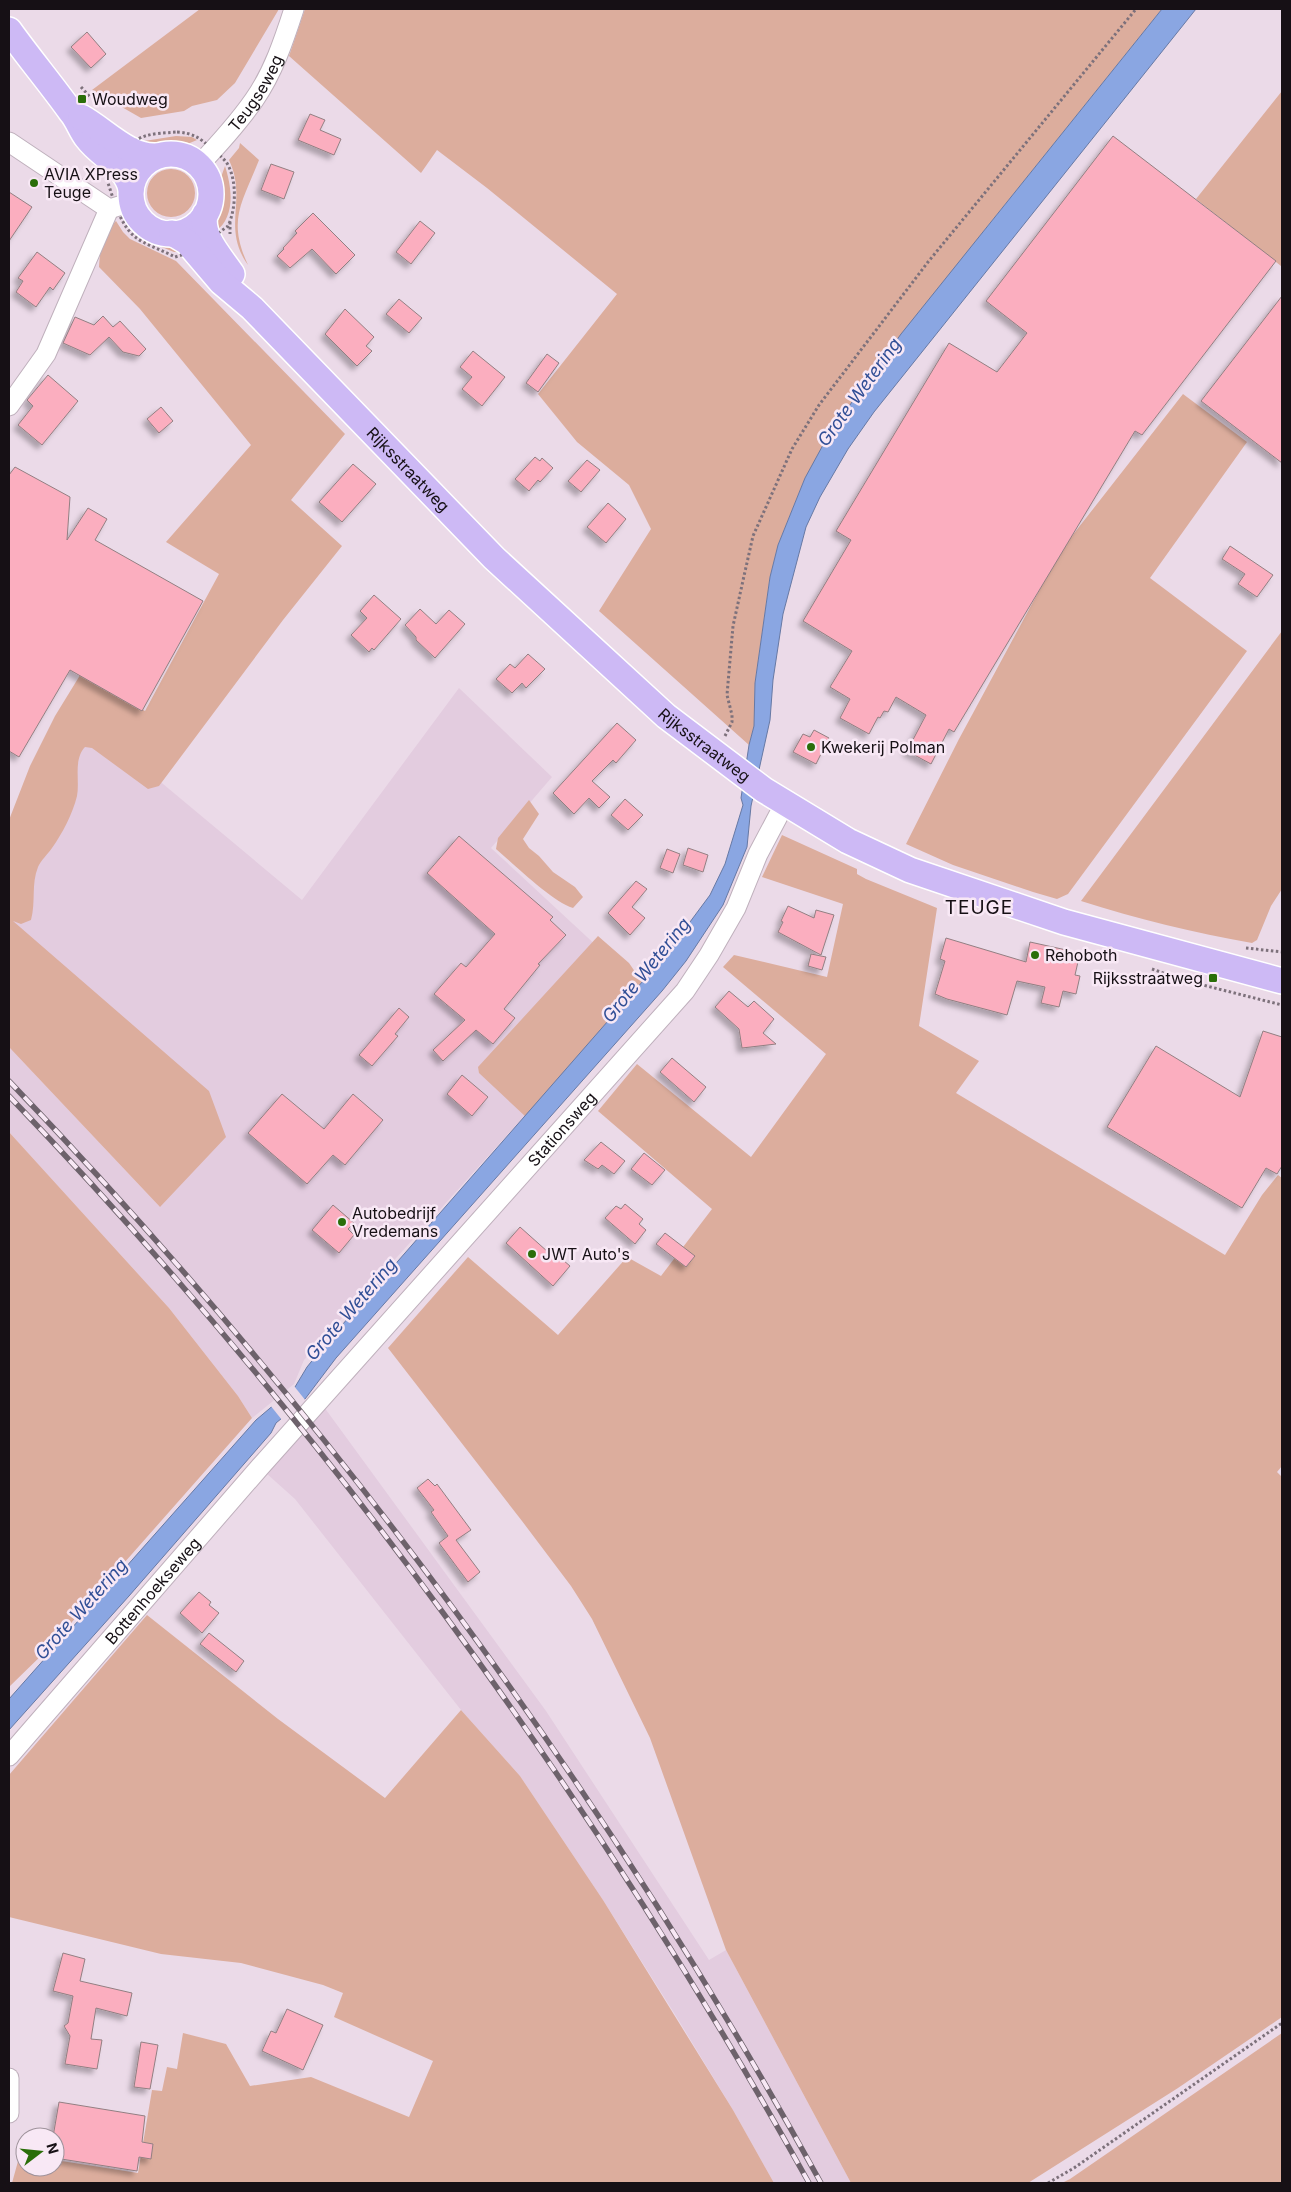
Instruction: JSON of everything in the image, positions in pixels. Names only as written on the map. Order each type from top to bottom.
[{"type":"main road","points":[[9,30],[72,112],[87,138],[122,170],[130,182],[122,202]]},
{"type":"main road","points":[[72,112],[98,127],[130,150],[143,156],[150,146]]},
{"type":"main road","points":[[150,146],[192,160],[206,158],[211,193],[205,214],[174,245]]},
{"type":"main road","points":[[122,202],[142,166],[150,146]]},
{"type":"main road","name":"Rijksstraatweg","points":[[122,202],[147,225],[159,232],[174,245],[187,242],[221,282],[252,308],[494,558],[666,716],[738,772],[775,797],[848,842],[910,870],[1064,922],[1282,981]]},
{"type":"main road","name":"Rijksstraatweg","points":[[205,214],[206,233],[252,308]]},
{"type":"street","name":"Teugseweg","points":[[206,158],[253,101],[267,78],[283,43],[294,9]]},
{"type":"street","points":[[9,142],[122,202],[46,354],[9,406]]},
{"type":"street","name":"Stationsweg","points":[[298,1425],[685,991],[709,956],[736,908],[758,854],[775,797]]},
{"type":"street","name":"Bottenhoekseweg","points":[[9,1756],[298,1425]]},
{"type":"street","points":[[9,2078],[9,2113]]},
{"type":"path","points":[[724,738],[732,722],[727,696],[732,636],[753,536],[792,449],[819,405],[928,262],[1136,9]]},
{"type":"path","points":[[77,83],[96,104]]},
{"type":"path","points":[[134,134],[150,146]]},
{"type":"path","points":[[206,158],[228,165],[233,180],[234,198],[230,222],[231,237]]},
{"type":"path","points":[[122,202],[123,221],[133,235],[144,243],[174,245]]},
{"type":"path","points":[[1048,2183],[1074,2168],[1282,2023]]},
{"type":"shaded area","points":[[200,9],[279,9],[235,83],[217,100],[192,106],[184,111],[141,118],[92,90]]},
{"type":"shaded area","points":[[305,9],[1162,9],[986,228],[805,478],[778,545],[770,577],[755,683],[754,726],[749,745],[599,611],[651,529],[629,485],[577,442],[538,394],[617,294],[487,188],[437,150],[421,173],[289,56]]},
{"type":"shaded area","points":[[1282,91],[1282,264],[1281,266],[1196,199]]},
{"type":"shaded area","points":[[176,136],[192,137],[197,140],[185,145],[169,144],[158,146],[138,142]]},
{"type":"shaded area","points":[[240,143],[259,160],[239,212],[238,236],[248,265],[240,251],[236,238],[236,188],[229,160],[239,148]]},
{"type":"shaded area","points":[[225,166],[230,193],[229,210],[222,226],[215,232],[215,216],[220,199],[220,180]]},
{"type":"shaded area","points":[[166,169],[176,169],[185,173],[191,179],[194,184],[194,202],[185,213],[176,217],[166,217],[157,213],[151,207],[147,198],[147,188],[151,179],[157,173]]},
{"type":"shaded area","points":[[125,215],[128,215],[140,231],[170,243],[181,252],[174,252],[145,240],[134,230]]},
{"type":"shaded area","points":[[116,221],[130,239],[176,261],[345,434],[291,500],[342,546],[283,620],[159,786],[148,789],[92,748],[85,747],[79,758],[78,790],[73,809],[60,836],[41,862],[36,873],[31,920],[21,924],[13,921],[209,1091],[226,1137],[160,1207],[9,1047],[9,820],[30,766],[55,716],[82,672],[145,711],[219,574],[166,542],[251,445],[140,309],[99,267],[105,236]]},
{"type":"shaded area","points":[[1183,394],[1247,442],[1150,578],[1247,651],[1068,894],[1057,899],[1033,892],[953,865],[906,844],[959,739],[1061,550]]},
{"type":"shaded area","points":[[1282,631],[1282,889],[1271,906],[1257,940],[1252,943],[1188,930],[1145,920],[1081,901]]},
{"type":"shaded area","points":[[459,688],[552,777],[491,848],[641,987],[304,1360],[294,1384],[252,1418],[238,1396],[169,1308],[9,1132],[9,1047],[160,1207],[9,922],[66,703],[302,900]]},
{"type":"shaded area","points":[[529,800],[539,814],[523,839],[529,848],[553,872],[575,887],[583,897],[573,908],[554,898],[496,849],[498,838]]},
{"type":"shaded area","points":[[782,835],[857,869],[857,874],[866,879],[937,908],[919,1026],[979,1061],[956,1093],[1225,1255],[1262,1195],[1278,1175],[1282,1178],[1282,1466],[1277,1472],[1282,1477],[1282,2017],[1178,2088],[1028,2183],[851,2183],[726,1950],[650,1738],[592,1619],[571,1586],[388,1348],[468,1257],[558,1335],[627,1257],[661,1276],[712,1209],[598,1111],[637,1064],[751,1157],[826,1054],[723,967],[734,955],[827,977],[843,904],[762,877]]},
{"type":"shaded area","points":[[598,936],[629,963],[642,982],[526,1117],[479,1073],[478,1067]]},
{"type":"shaded area","points":[[9,1132],[169,1308],[238,1396],[252,1418],[49,1648],[9,1687]]},
{"type":"shaded area","points":[[324,1407],[546,1711],[709,1960],[726,1950],[851,2183],[774,2183],[733,2110],[676,2016],[603,1900],[520,1776],[461,1710],[295,1499],[266,1473]]},
{"type":"shaded area","points":[[147,1615],[278,1719],[385,1798],[461,1710],[520,1776],[603,1900],[733,2110],[774,2183],[12,2183],[15,2172],[15,2177],[65,2177],[65,2162],[138,2173],[152,2090],[162,2091],[167,2067],[177,2069],[183,2033],[226,2044],[250,2086],[311,2077],[409,2117],[433,2061],[334,2017],[343,1993],[323,1985],[241,1963],[161,1954],[9,1917],[9,1775]]},
{"type":"shaded area","points":[[1282,2033],[1282,2183],[1062,2183],[1070,2179]]},
{"type":"water","points":[[1162,9],[1196,9],[874,412],[848,449],[820,497],[806,527],[783,614],[773,680],[770,720],[751,806],[747,847],[723,905],[686,961],[662,991],[336,1358],[305,1399],[276,1423],[271,1433],[9,1730],[9,1699],[256,1420],[295,1387],[307,1367],[328,1341],[664,957],[710,895],[725,864],[743,805],[741,798],[749,745],[754,726],[755,683],[770,577],[778,545],[805,478],[829,434],[901,334]]},
{"type":"pier","points":[[294,1386],[306,1401],[282,1420],[270,1405]]},
{"type":"building","points":[[87,32],[106,54],[91,68],[71,47]]},
{"type":"building","points":[[310,114],[325,120],[320,130],[341,139],[334,155],[298,140]]},
{"type":"building","points":[[1113,136],[1276,261],[1142,435],[1135,431],[954,732],[949,729],[931,764],[907,751],[926,715],[896,697],[888,712],[884,711],[880,718],[878,717],[869,734],[840,718],[850,699],[830,687],[852,651],[803,621],[851,540],[836,531],[949,343],[997,372],[1027,333],[986,301]]},
{"type":"building","points":[[271,164],[294,172],[284,199],[261,190]]},
{"type":"building","points":[[9,192],[32,207],[9,241]]},
{"type":"building","points":[[313,213],[355,255],[336,274],[312,249],[290,268],[277,256],[297,233],[295,231]]},
{"type":"building","points":[[420,221],[435,233],[411,264],[396,252]]},
{"type":"building","points":[[37,252],[65,273],[53,290],[50,287],[36,307],[16,292],[23,281],[18,278]]},
{"type":"building","points":[[1282,296],[1282,463],[1201,401]]},
{"type":"building","points":[[399,299],[422,318],[409,333],[386,314]]},
{"type":"building","points":[[345,309],[374,337],[366,346],[372,351],[357,366],[325,334]]},
{"type":"building","points":[[103,316],[113,327],[120,321],[146,349],[139,356],[123,352],[109,337],[90,355],[63,343],[75,317],[94,325]]},
{"type":"building","points":[[473,351],[505,377],[482,406],[462,389],[472,377],[460,367]]},
{"type":"building","points":[[547,354],[559,363],[538,392],[526,383]]},
{"type":"building","points":[[48,375],[78,401],[42,445],[18,425],[33,406],[27,400]]},
{"type":"building","points":[[161,407],[173,421],[159,433],[147,419]]},
{"type":"building","points":[[535,457],[540,461],[542,458],[553,468],[540,482],[538,480],[529,491],[515,479]]},
{"type":"building","points":[[587,460],[600,470],[581,492],[568,481]]},
{"type":"building","points":[[353,464],[376,484],[342,522],[319,502]]},
{"type":"building","points":[[15,467],[70,497],[67,540],[88,508],[107,519],[95,540],[203,601],[142,711],[70,670],[19,757],[9,751],[9,475]]},
{"type":"building","points":[[608,503],[626,519],[606,543],[587,527]]},
{"type":"building","points":[[1230,546],[1273,575],[1257,597],[1238,584],[1245,574],[1222,559]]},
{"type":"building","points":[[374,595],[401,619],[374,650],[372,648],[369,652],[351,635],[367,618],[360,611]]},
{"type":"building","points":[[420,609],[436,624],[449,610],[465,624],[435,658],[416,640],[416,637],[405,625]]},
{"type":"building","points":[[528,654],[545,669],[526,688],[522,683],[512,693],[496,679],[510,664],[515,668]]},
{"type":"building","points":[[617,723],[636,740],[616,763],[613,760],[592,781],[610,797],[599,808],[589,798],[574,814],[553,793]]},
{"type":"building","points":[[814,730],[829,738],[816,764],[793,752],[803,734],[810,737]]},
{"type":"building","points":[[625,799],[643,815],[628,830],[611,815]]},
{"type":"building","points":[[459,836],[553,917],[550,920],[566,935],[538,964],[540,965],[504,1009],[515,1018],[493,1044],[476,1030],[443,1061],[433,1050],[465,1020],[434,994],[461,963],[466,967],[495,934],[427,873]]},
{"type":"building","points":[[688,848],[708,855],[703,872],[683,865]]},
{"type":"building","points":[[667,849],[680,854],[673,873],[660,868]]},
{"type":"building","points":[[636,881],[647,889],[632,907],[645,918],[630,935],[608,913]]},
{"type":"building","points":[[788,906],[814,918],[816,910],[834,915],[821,955],[778,932]]},
{"type":"building","points":[[946,938],[1026,962],[1030,942],[1080,953],[1075,975],[1080,976],[1076,994],[1063,991],[1059,1007],[1041,1003],[1045,987],[1017,981],[1007,1015],[935,994],[945,961],[940,959]]},
{"type":"building","points":[[811,954],[826,957],[822,970],[808,966]]},
{"type":"building","points":[[729,991],[748,1007],[754,1001],[774,1019],[763,1033],[776,1044],[742,1048],[739,1029],[715,1007]]},
{"type":"building","points":[[399,1008],[409,1017],[395,1034],[398,1036],[372,1066],[359,1055]]},
{"type":"building","points":[[1263,1031],[1282,1037],[1282,1166],[1277,1174],[1266,1168],[1242,1208],[1107,1127],[1156,1046],[1240,1097]]},
{"type":"building","points":[[672,1058],[706,1087],[694,1102],[660,1072]]},
{"type":"building","points":[[462,1075],[488,1097],[472,1116],[447,1094]]},
{"type":"building","points":[[282,1094],[324,1129],[353,1094],[383,1120],[345,1165],[333,1155],[307,1184],[248,1133]]},
{"type":"building","points":[[601,1142],[625,1161],[614,1174],[602,1165],[598,1169],[584,1160]]},
{"type":"building","points":[[644,1153],[665,1170],[652,1185],[631,1169]]},
{"type":"building","points":[[625,1204],[643,1219],[639,1224],[646,1230],[635,1244],[605,1218],[616,1206],[621,1209]]},
{"type":"building","points":[[333,1205],[354,1223],[348,1229],[354,1235],[339,1253],[312,1230]]},
{"type":"building","points":[[520,1227],[548,1252],[550,1249],[570,1266],[553,1286],[506,1243]]},
{"type":"building","points":[[665,1233],[695,1256],[686,1267],[656,1244]]},
{"type":"building","points":[[428,1479],[435,1486],[437,1484],[471,1530],[456,1540],[480,1572],[468,1582],[439,1543],[448,1536],[431,1512],[434,1510],[417,1488]]},
{"type":"building","points":[[199,1592],[211,1602],[209,1605],[219,1613],[202,1633],[180,1613]]},
{"type":"building","points":[[209,1633],[244,1661],[236,1672],[200,1644]]},
{"type":"building","points":[[63,1953],[85,1959],[80,1981],[132,1993],[127,2016],[96,2008],[91,2039],[102,2040],[97,2069],[65,2064],[70,2036],[64,2026],[68,2023],[73,1996],[53,1991]]},
{"type":"building","points":[[287,2009],[323,2025],[303,2070],[262,2051],[271,2031],[276,2033]]},
{"type":"building","points":[[141,2042],[158,2045],[150,2089],[134,2087]]},
{"type":"building","points":[[59,2102],[145,2116],[142,2142],[153,2144],[151,2159],[139,2157],[137,2171],[65,2160],[65,2127],[55,2127]]},
{"type":"railway","points":[[9,1081],[126,1206],[238,1336],[347,1469],[451,1605],[551,1745],[646,1888],[736,2034],[821,2183]]},
{"type":"railway","points":[[9,1096],[124,1220],[235,1348],[341,1479],[444,1614],[542,1752],[635,1893],[725,2037],[809,2183]]},
{"type":"place","name":"Woudweg","points":[[82,99]]},
{"type":"place","name":"AVIA XPress Teuge","points":[[34,183]]},
{"type":"place","name":"Kwekerij Polman","points":[[811,747]]},
{"type":"place","name":"Rehoboth","points":[[1035,955]]},
{"type":"place","name":"Rijksstraatweg","points":[[1213,978]]},
{"type":"place","name":"Autobedrijf Vredemans","points":[[342,1222]]},
{"type":"place","name":"JWT Auto's","points":[[532,1254]]},
{"type":"district","name":"TEUGE","points":[[979,907]]},
{"type":"water label","name":"Grote Wetering","points":[[859,392]]},
{"type":"water label","name":"Grote Wetering","points":[[646,970]]},
{"type":"water label","name":"Grote Wetering","points":[[351,1309]]},
{"type":"water label","name":"Grote Wetering","points":[[81,1609]]}]
